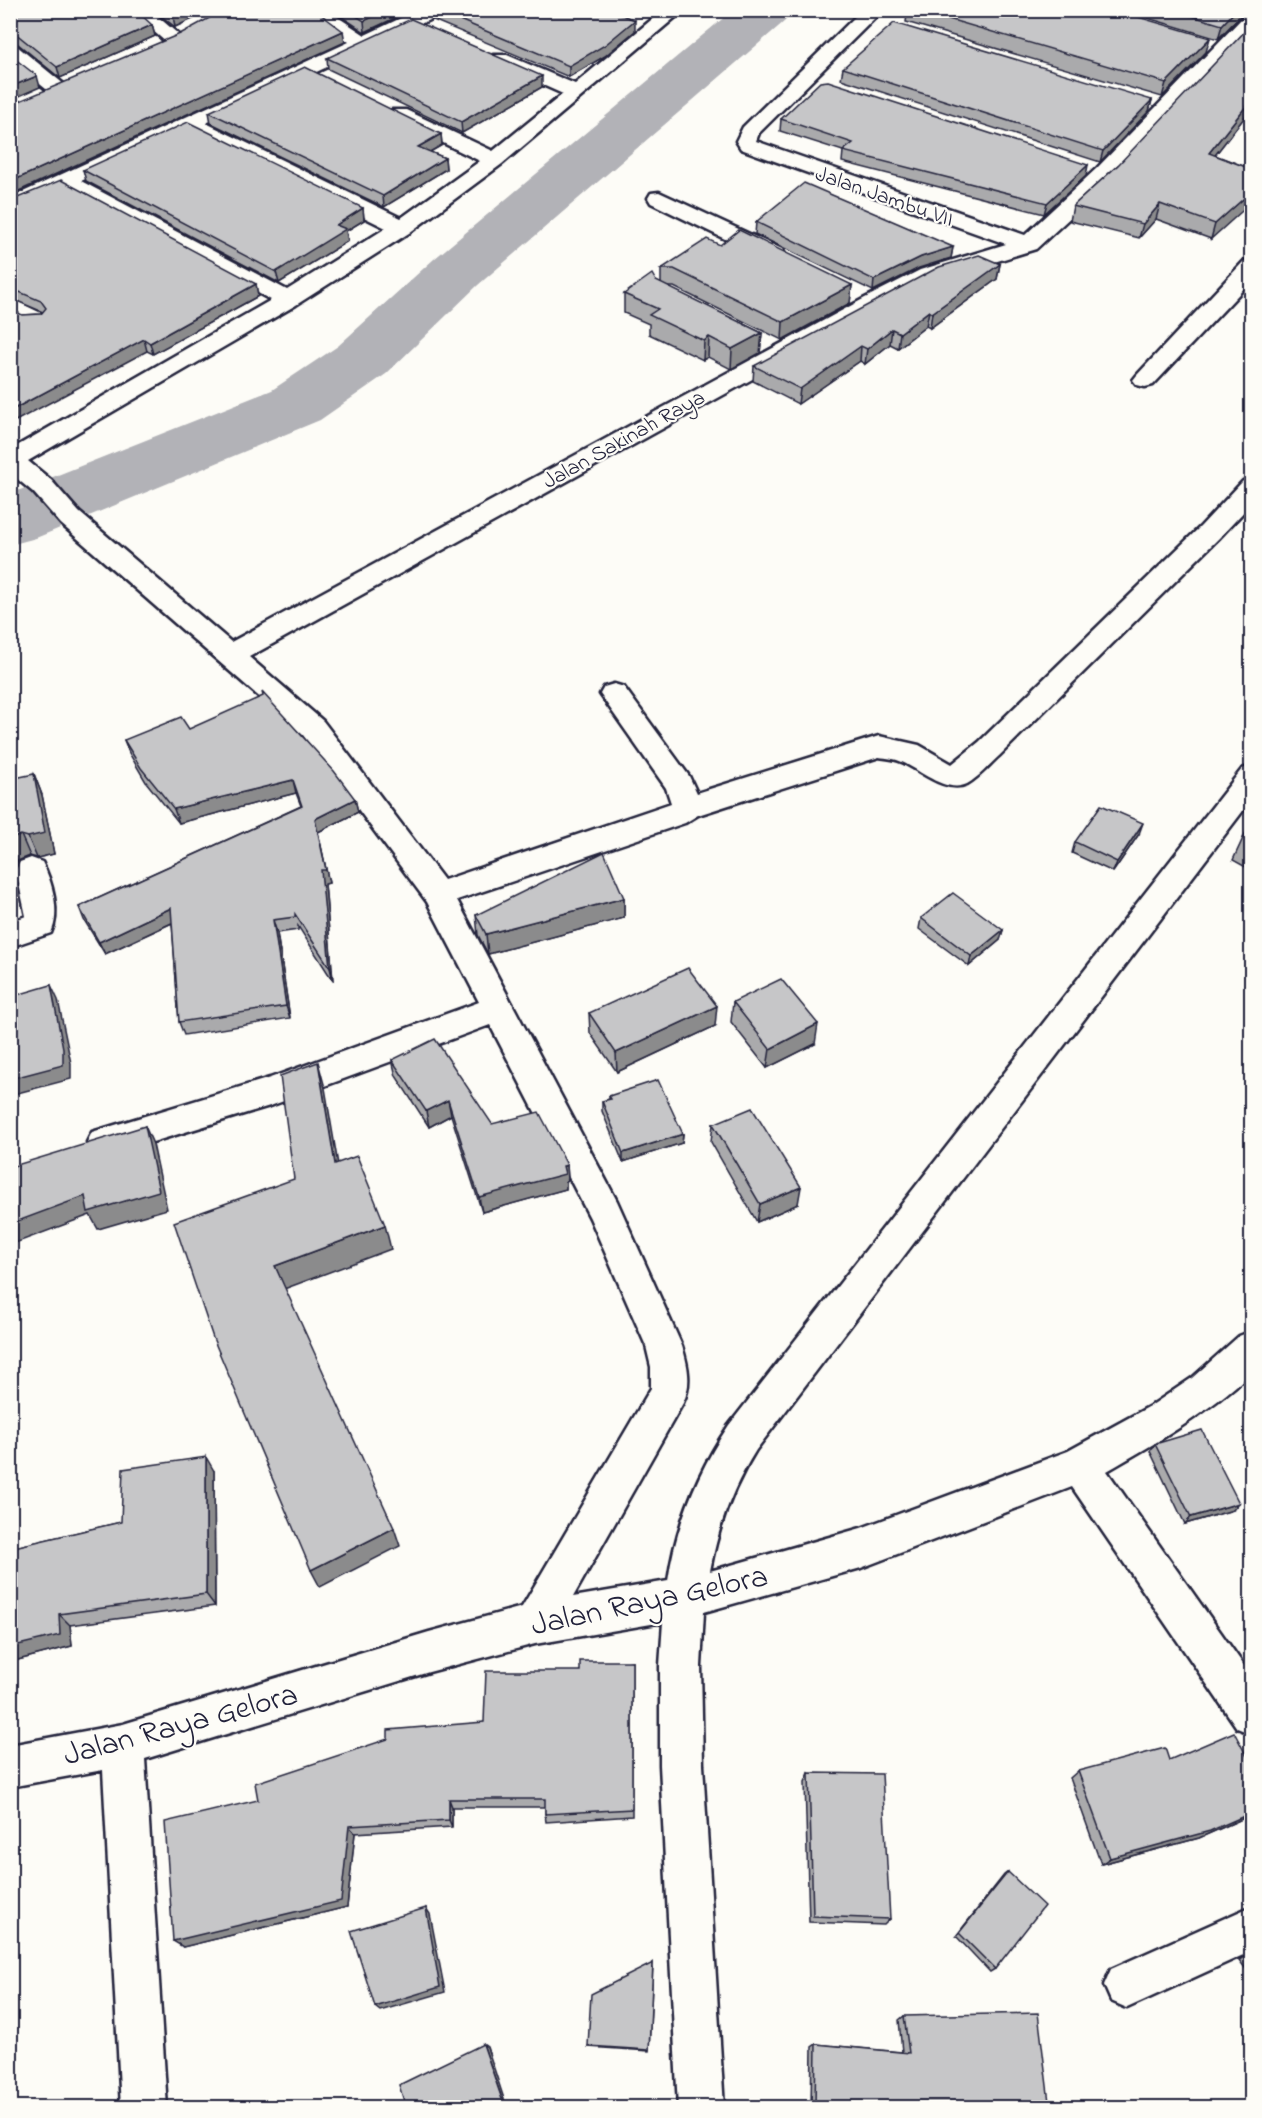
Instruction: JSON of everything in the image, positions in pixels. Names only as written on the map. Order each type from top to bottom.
[{"type":"street","points":[[138,10],[174,39]]},
{"type":"street","points":[[313,10],[364,43]]},
{"type":"street","points":[[535,1624],[670,1391],[670,1367],[664,1346],[605,1212],[500,1008],[438,894],[313,728],[70,518],[42,486],[11,459],[288,300],[402,227],[495,160],[576,92],[643,25],[675,10]]},
{"type":"street","points":[[804,75],[876,18]]},
{"type":"street","points":[[1028,244],[1104,173],[1251,19]]},
{"type":"street","points":[[10,206],[413,21],[435,20]]},
{"type":"street","points":[[153,48],[195,29]]},
{"type":"street","points":[[1200,43],[1223,49]]},
{"type":"street","points":[[478,49],[576,92]]},
{"type":"street","points":[[10,50],[58,89]]},
{"type":"street","points":[[308,69],[329,79]]},
{"type":"street","points":[[804,75],[826,83]]},
{"type":"street","name":"Jalan Jambu VII","points":[[804,75],[750,131],[746,141],[753,149],[1028,244]]},
{"type":"street","points":[[39,98],[79,80]]},
{"type":"street","points":[[1144,101],[1167,108]]},
{"type":"street","points":[[381,105],[495,160]]},
{"type":"street","points":[[192,124],[402,227]]},
{"type":"street","points":[[1082,166],[1104,173]]},
{"type":"street","points":[[66,182],[288,300]]},
{"type":"street","points":[[660,198],[798,266]]},
{"type":"street","name":"Jalan Sakinah Raya","points":[[230,656],[770,346],[873,303],[928,275],[1028,244]]},
{"type":"street","points":[[1145,380],[1251,266]]},
{"type":"street","points":[[851,292],[873,303]]},
{"type":"street","points":[[10,305],[34,319]]},
{"type":"street","points":[[438,894],[674,815],[688,807],[879,746],[909,752],[935,769],[957,776],[990,749],[1210,531],[1251,487]]},
{"type":"street","points":[[614,694],[679,784],[688,807]]},
{"type":"street","points":[[700,2108],[680,1741],[684,1598],[701,1528],[717,1482],[742,1439],[1251,777]]},
{"type":"street","points":[[10,935],[40,924],[42,916],[30,870]]},
{"type":"street","points":[[78,1150],[273,1091],[500,1008]]},
{"type":"street","name":"Jalan Raya Gelora","points":[[10,1766],[123,1745],[429,1652],[535,1624],[684,1598],[861,1548],[1080,1466],[1165,1418],[1205,1390],[1251,1348]]},
{"type":"street","points":[[1080,1466],[1251,1713]]},
{"type":"street","points":[[123,1745],[144,2108]]},
{"type":"street","points":[[1127,1985],[1251,1928]]},
{"type":"building","points":[[10,10],[136,10],[152,25],[57,67],[15,33],[10,32]]},
{"type":"building","points":[[166,10],[186,10],[173,16]]},
{"type":"building","points":[[224,10],[315,10],[343,31],[10,182],[10,105],[180,34]]},
{"type":"building","points":[[347,10],[387,10],[364,21]]},
{"type":"building","points":[[436,10],[609,10],[635,20],[605,45],[569,66]]},
{"type":"building","points":[[918,10],[1114,10],[1210,38],[1166,83]]},
{"type":"building","points":[[1172,10],[1236,10],[1222,25]]},
{"type":"building","points":[[411,19],[542,76],[461,122],[327,58]]},
{"type":"building","points":[[894,23],[1152,100],[1103,151],[843,68]]},
{"type":"building","points":[[1251,25],[1251,100],[1209,153],[1251,169],[1251,192],[1215,224],[1160,204],[1143,224],[1073,206],[1118,165]]},
{"type":"building","points":[[10,55],[37,76],[10,87]]},
{"type":"building","points":[[305,67],[441,134],[418,147],[445,158],[383,196],[209,112]]},
{"type":"building","points":[[828,81],[1088,165],[1047,203],[843,151],[853,143],[781,119],[820,82]]},
{"type":"building","points":[[188,122],[363,208],[336,225],[346,229],[276,272],[83,170]]},
{"type":"building","points":[[61,180],[256,284],[150,343],[144,339],[10,411],[10,308],[22,315],[41,314],[46,308],[41,301],[10,288],[10,201]]},
{"type":"building","points":[[804,183],[953,247],[921,257],[874,280],[756,222]]},
{"type":"building","points":[[739,230],[852,285],[783,322],[674,269],[661,269],[707,239],[720,245]]},
{"type":"building","points":[[979,255],[1000,264],[900,333],[892,329],[867,349],[861,346],[800,389],[754,366],[939,267]]},
{"type":"building","points":[[652,274],[656,281],[762,333],[732,349],[709,337],[704,341],[649,315],[658,309],[624,294]]},
{"type":"building","points":[[262,692],[334,771],[355,799],[315,819],[326,870],[321,870],[330,968],[295,914],[295,917],[273,920],[286,1006],[179,1022],[171,908],[99,942],[79,907],[302,806],[293,780],[174,809],[141,768],[124,740],[181,717],[189,729],[263,696]]},
{"type":"building","points":[[34,774],[45,833],[28,837],[21,835],[10,839],[10,779]]},
{"type":"building","points":[[1101,805],[1143,823],[1117,862],[1075,842]]},
{"type":"building","points":[[604,852],[624,898],[486,934],[476,915]]},
{"type":"building","points":[[953,893],[1003,930],[971,956],[921,918]]},
{"type":"building","points":[[688,968],[717,1006],[616,1053],[589,1013]]},
{"type":"building","points":[[781,979],[818,1024],[770,1049],[733,1002]]},
{"type":"building","points":[[51,985],[63,1048],[63,1065],[10,1079],[10,997]]},
{"type":"building","points":[[435,1039],[492,1124],[539,1112],[567,1165],[563,1166],[565,1174],[479,1197],[448,1100],[426,1111],[392,1060]]},
{"type":"building","points":[[318,1062],[335,1164],[357,1156],[385,1225],[275,1266],[394,1528],[311,1570],[213,1338],[174,1222],[294,1179],[280,1076]]},
{"type":"building","points":[[658,1080],[683,1134],[623,1153],[602,1101],[611,1099],[609,1096]]},
{"type":"building","points":[[752,1108],[801,1187],[760,1204],[713,1124]]},
{"type":"building","points":[[145,1126],[159,1191],[88,1212],[85,1196],[10,1224],[10,1167]]},
{"type":"building","points":[[1202,1430],[1239,1503],[1191,1517],[1155,1444]]},
{"type":"building","points":[[206,1457],[206,1594],[59,1614],[60,1635],[10,1647],[10,1548],[121,1522],[123,1469]]},
{"type":"building","points":[[580,1661],[632,1661],[632,1809],[545,1814],[545,1799],[449,1799],[449,1820],[349,1826],[341,1901],[173,1941],[165,1822],[258,1800],[255,1783],[388,1739],[388,1730],[484,1722],[486,1671],[580,1671]]},
{"type":"building","points":[[1234,1732],[1251,1764],[1251,1813],[1210,1831],[1110,1858],[1078,1771],[1165,1748],[1169,1760]]},
{"type":"building","points":[[809,1773],[882,1774],[890,1919],[813,1916]]},
{"type":"building","points":[[1008,1872],[1044,1906],[995,1969],[959,1933]]},
{"type":"building","points":[[426,1908],[440,1987],[375,2007],[351,1931]]},
{"type":"building","points":[[653,1963],[649,2050],[588,2046],[591,1994]]},
{"type":"building","points":[[1038,2013],[1049,2102],[981,2102],[982,2108],[815,2108],[816,2044],[909,2053],[904,2016]]},
{"type":"building","points":[[483,2044],[505,2108],[406,2108],[399,2085]]},
{"type":"waterway","points":[[10,521],[170,454],[296,405],[362,360],[456,272],[766,10]]}]
